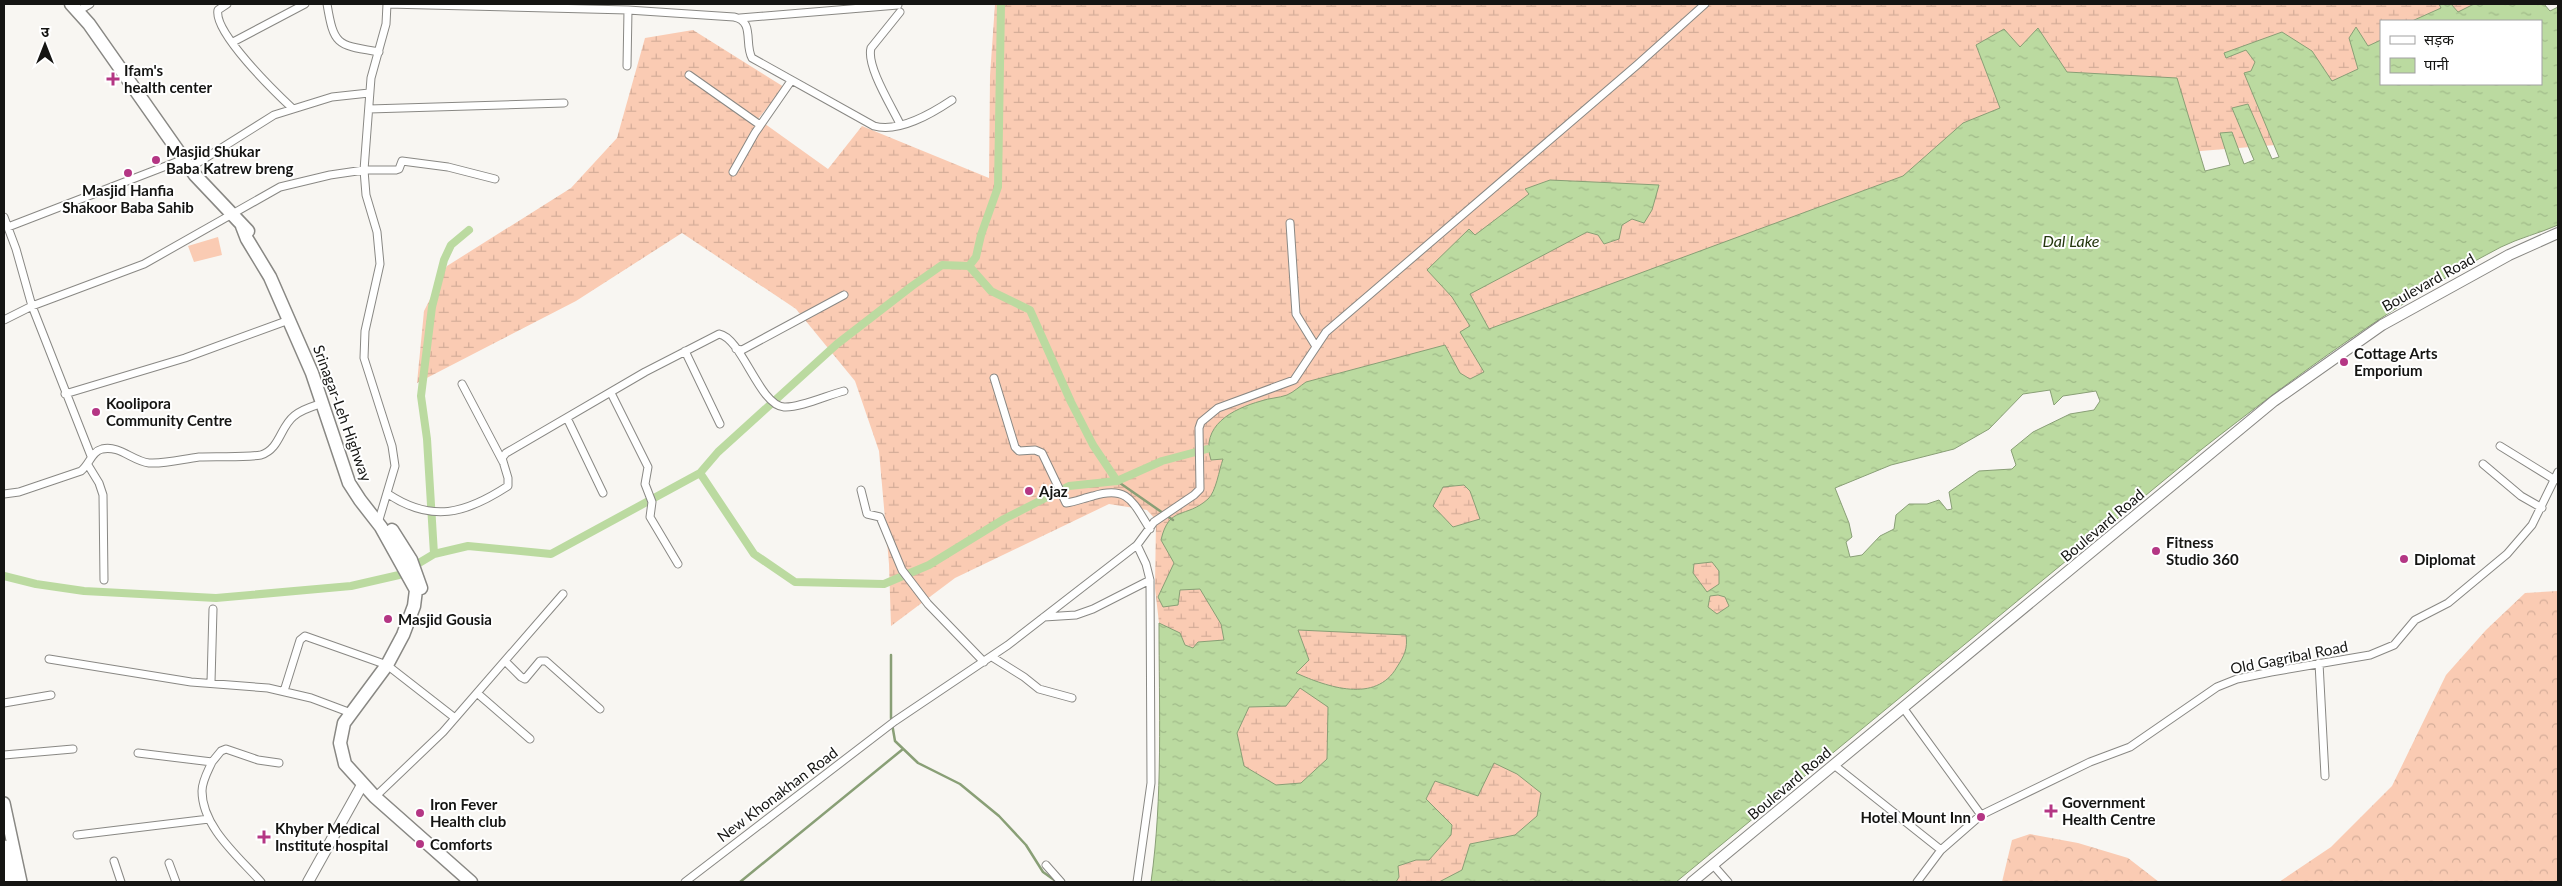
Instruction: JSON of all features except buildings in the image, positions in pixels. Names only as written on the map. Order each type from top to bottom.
[{"type":"highway","points":[[61,4],[82,28],[118,81],[188,169],[266,252],[279,276],[328,391],[353,475],[382,522],[411,560],[418,586],[419,606],[410,626],[387,665],[351,713],[341,733],[342,754],[345,764],[362,785],[471,882]]},
{"type":"highway","points":[[75,7],[188,169]]},
{"type":"highway","name":"Srinagar-Leh Highway","points":[[242,226],[270,277],[290,320],[323,403],[349,483],[382,522]]},
{"type":"main road","name":"Boulevard Road","points":[[1692,882],[1714,866],[1904,709],[2274,401],[2382,325],[2441,290],[2509,255],[2558,233]]},
{"type":"main road","points":[[308,882],[362,785]]},
{"type":"main road","points":[[4,803],[20,882]]},
{"type":"main road","points":[[4,846],[10,882]]},
{"type":"street","points":[[75,7],[90,4]]},
{"type":"street","points":[[226,4],[218,10],[219,21],[255,72],[292,108]]},
{"type":"street","points":[[233,42],[305,4]]},
{"type":"street","points":[[327,4],[331,27],[338,41],[351,47],[378,52]]},
{"type":"street","points":[[382,522],[395,466],[392,446],[364,358],[365,331],[380,264],[377,232],[366,195],[364,170],[372,70],[386,24],[386,4],[628,10],[739,18],[899,8]]},
{"type":"street","points":[[1290,223],[1296,314],[1315,345],[1326,332],[1637,65],[1705,4]]},
{"type":"street","points":[[899,8],[871,48],[870,54],[872,66],[900,124]]},
{"type":"street","points":[[627,66],[628,10]]},
{"type":"street","points":[[739,18],[747,25],[748,48],[752,58],[874,126],[881,128],[900,124],[923,116],[952,100]]},
{"type":"street","points":[[690,75],[760,124]]},
{"type":"street","points":[[733,172],[760,124],[791,81]]},
{"type":"street","points":[[8,226],[188,169],[260,122],[292,108],[332,97],[369,93]]},
{"type":"street","points":[[369,109],[564,103]]},
{"type":"street","points":[[4,320],[32,306],[144,264],[232,216],[280,187],[312,178],[364,170],[396,170],[399,169],[400,162],[403,161],[448,167],[495,179]]},
{"type":"street","points":[[4,217],[32,306],[65,394],[91,456]]},
{"type":"street","points":[[736,349],[742,350],[844,295]]},
{"type":"street","points":[[65,394],[185,358],[290,320]]},
{"type":"street","points":[[503,462],[502,458],[506,453],[685,350],[719,334],[723,335],[736,349],[772,402],[780,406],[792,406],[844,390]]},
{"type":"street","name":"New Khonakhan Road","points":[[685,882],[895,722],[992,657],[1137,545],[1154,522],[1169,510],[1194,496],[1200,489],[1198,428],[1205,417],[1218,408],[1294,380],[1315,345]]},
{"type":"street","points":[[685,350],[720,424]]},
{"type":"street","points":[[994,378],[1015,448],[1019,451],[1040,451],[1065,501],[1071,502],[1103,492],[1121,492],[1131,500],[1150,529]]},
{"type":"street","points":[[388,494],[422,511],[451,512],[464,508],[508,486],[508,478],[503,462],[462,384]]},
{"type":"street","points":[[611,393],[648,465],[645,484],[649,494],[652,521],[678,564]]},
{"type":"street","points":[[4,494],[19,492],[81,470],[88,465],[91,456],[106,448],[120,451],[141,461],[152,463],[197,458],[261,455],[268,453],[274,447],[294,415],[323,403]]},
{"type":"street","points":[[567,418],[603,493]]},
{"type":"street","points":[[2500,446],[2555,480]]},
{"type":"street","points":[[2483,464],[2521,496],[2542,508]]},
{"type":"street","points":[[88,465],[99,483],[103,495],[104,580]]},
{"type":"street","name":"Old Gagribal Road","points":[[1917,882],[1941,850],[1981,815],[2090,762],[2130,747],[2218,687],[2237,680],[2319,663],[2370,655],[2394,645],[2415,620],[2448,603],[2507,554],[2532,525],[2558,472]]},
{"type":"street","points":[[861,490],[867,514],[880,517],[902,570],[928,604],[984,662]]},
{"type":"street","points":[[1137,545],[1150,580],[1151,783],[1137,882]]},
{"type":"street","points":[[1044,617],[1076,615],[1093,609],[1150,580]]},
{"type":"street","points":[[375,797],[419,757],[563,594]]},
{"type":"street","points":[[211,682],[213,610]]},
{"type":"street","points":[[284,691],[300,640],[305,636],[387,665],[455,718]]},
{"type":"street","points":[[992,657],[1039,689],[1072,698]]},
{"type":"street","points":[[49,659],[191,682],[211,682],[284,691],[351,713]]},
{"type":"street","points":[[505,660],[520,678],[525,679],[540,661],[546,661],[600,709]]},
{"type":"street","points":[[2319,663],[2324,776]]},
{"type":"street","points":[[477,693],[530,739]]},
{"type":"street","points":[[4,703],[51,695]]},
{"type":"street","points":[[1904,709],[1981,815]]},
{"type":"street","points":[[4,755],[73,749]]},
{"type":"street","points":[[260,882],[217,833],[210,819],[202,790],[212,762],[221,751],[226,750],[258,760],[279,763]]},
{"type":"street","points":[[138,753],[212,762]]},
{"type":"street","points":[[1834,765],[1941,850]]},
{"type":"street","points":[[77,835],[210,819]]},
{"type":"street","points":[[114,860],[121,882]]},
{"type":"street","points":[[169,863],[176,882]]},
{"type":"street","points":[[1046,865],[1061,882]]},
{"type":"street","points":[[1714,866],[1728,882]]},
{"type":"green space","points":[[995,4],[2507,4],[2482,20],[2380,20],[2380,85],[2288,144],[1988,168],[1792,544],[1544,882],[1155,882],[1160,863],[1159,623],[1155,588],[1156,520],[1147,510],[1109,504],[955,578],[891,626],[889,564],[879,451],[855,381],[796,309],[682,233],[576,301],[417,383],[424,311],[447,266],[571,188],[617,138],[645,38],[693,30],[784,87],[758,119],[828,169],[862,126],[989,178],[990,76]]},
{"type":"green space","points":[[218,237],[222,255],[194,262],[188,246]]},
{"type":"green space","points":[[2558,591],[2558,882],[2279,882],[2331,847],[2392,786],[2446,675],[2486,630],[2525,593]]},
{"type":"green space","points":[[2030,834],[2078,843],[2128,858],[2159,882],[2002,882],[2012,840]]},
{"type":"water","name":"Dal Lake","points":[[2439,4],[2451,4],[2458,12],[2474,4],[2544,4],[2550,11],[2558,7],[2558,225],[2501,247],[2461,269],[2384,316],[2310,367],[2202,449],[1676,882],[1439,882],[1462,870],[1470,844],[1515,835],[1537,816],[1541,793],[1517,774],[1494,763],[1478,796],[1435,781],[1426,799],[1452,825],[1451,835],[1429,860],[1416,860],[1398,866],[1399,877],[1396,882],[1151,882],[1159,785],[1159,623],[1180,633],[1185,645],[1193,648],[1198,642],[1224,640],[1221,624],[1200,589],[1180,590],[1178,605],[1163,607],[1158,597],[1174,563],[1161,540],[1164,529],[1174,517],[1200,505],[1208,499],[1215,486],[1223,459],[1211,460],[1209,448],[1214,428],[1239,409],[1250,404],[1287,395],[1306,382],[1445,345],[1460,373],[1470,379],[1484,372],[1460,332],[1470,326],[1452,297],[1427,270],[1469,229],[1475,235],[1529,194],[1525,189],[1550,180],[1659,185],[1652,210],[1644,223],[1632,219],[1622,225],[1619,239],[1604,244],[1598,235],[1587,232],[1470,294],[1489,329],[1903,176],[1963,123],[2000,108],[1976,45],[2004,29],[2020,47],[2038,28],[2067,72],[2177,78],[2205,171],[2230,165],[2220,133],[2232,132],[2244,164],[2254,160],[2232,108],[2248,104],[2272,159],[2279,157],[2244,73],[2251,71],[2255,62],[2246,50],[2226,58],[2224,53],[2282,32],[2312,51],[2332,81],[2358,69],[2349,38],[2356,27],[2368,46],[2380,40],[2380,85],[2542,85],[2542,20],[2414,20],[2441,8]],"holes":[[[2050,390],[2054,405],[2063,396],[2096,391],[2100,401],[2094,410],[2070,414],[2033,432],[2011,450],[2016,465],[2012,469],[1979,471],[1949,492],[1952,509],[1947,510],[1939,500],[1927,504],[1909,504],[1896,515],[1894,529],[1880,536],[1862,555],[1850,557],[1846,542],[1852,537],[1849,523],[1835,488],[1891,465],[1954,449],[1989,429],[2023,394]],[[1464,485],[1470,491],[1480,519],[1453,527],[1433,506],[1443,487]],[[1712,562],[1719,571],[1719,584],[1707,592],[1693,573],[1694,564]],[[1718,595],[1725,597],[1729,606],[1717,614],[1708,607],[1710,596]],[[1298,630],[1406,635],[1406,648],[1402,659],[1388,678],[1377,686],[1364,689],[1336,687],[1296,673],[1309,660]],[[1300,688],[1328,707],[1327,759],[1301,783],[1276,785],[1244,766],[1237,733],[1249,707],[1286,706]]]},
{"type":"waterway","points":[[4,576],[36,584],[84,591],[216,598],[351,586],[399,575],[434,554],[468,546],[551,554],[700,473],[718,452],[837,344],[942,265],[969,266],[976,257],[981,235],[998,187],[1001,4]]},
{"type":"waterway","points":[[434,554],[427,439],[421,396],[432,307],[444,260],[451,245],[469,230]]},
{"type":"waterway","points":[[969,266],[991,291],[1030,310],[1071,402],[1093,445],[1117,481]]},
{"type":"waterway","points":[[700,473],[754,554],[795,582],[884,584],[929,565],[1004,519],[1069,486],[1117,481],[1162,461],[1207,449]]},
{"type":"waterway","points":[[1117,481],[1173,520]]},
{"type":"waterway","points":[[891,655],[891,718],[895,741],[918,763],[960,784],[999,816],[1026,845],[1043,872],[1057,882]]},
{"type":"waterway","points":[[740,882],[903,749]]},
{"type":"place","name":"Ifam's health center","points":[[113,79]]},
{"type":"place","name":"Masjid Shukar Baba Katrew breng","points":[[156,160]]},
{"type":"place","name":"Masjid Hanfia Shakoor Baba Sahib","points":[[128,173]]},
{"type":"place","name":"Cottage Arts Emporium","points":[[2344,362]]},
{"type":"place","name":"Koolipora Community Centre","points":[[96,412]]},
{"type":"place","name":"Ajaz","points":[[1029,491]]},
{"type":"place","name":"Fitness Studio 360","points":[[2156,551]]},
{"type":"place","name":"Diplomat","points":[[2404,559]]},
{"type":"place","name":"Masjid Gousia","points":[[388,619]]},
{"type":"place","name":"Government Health Centre","points":[[2051,811]]},
{"type":"place","name":"Iron Fever Health club","points":[[420,813]]},
{"type":"place","name":"Hotel Mount Inn","points":[[1981,817]]},
{"type":"place","name":"Khyber Medical Institute hospital","points":[[264,837]]},
{"type":"place","name":"Comforts","points":[[420,844]]}]
